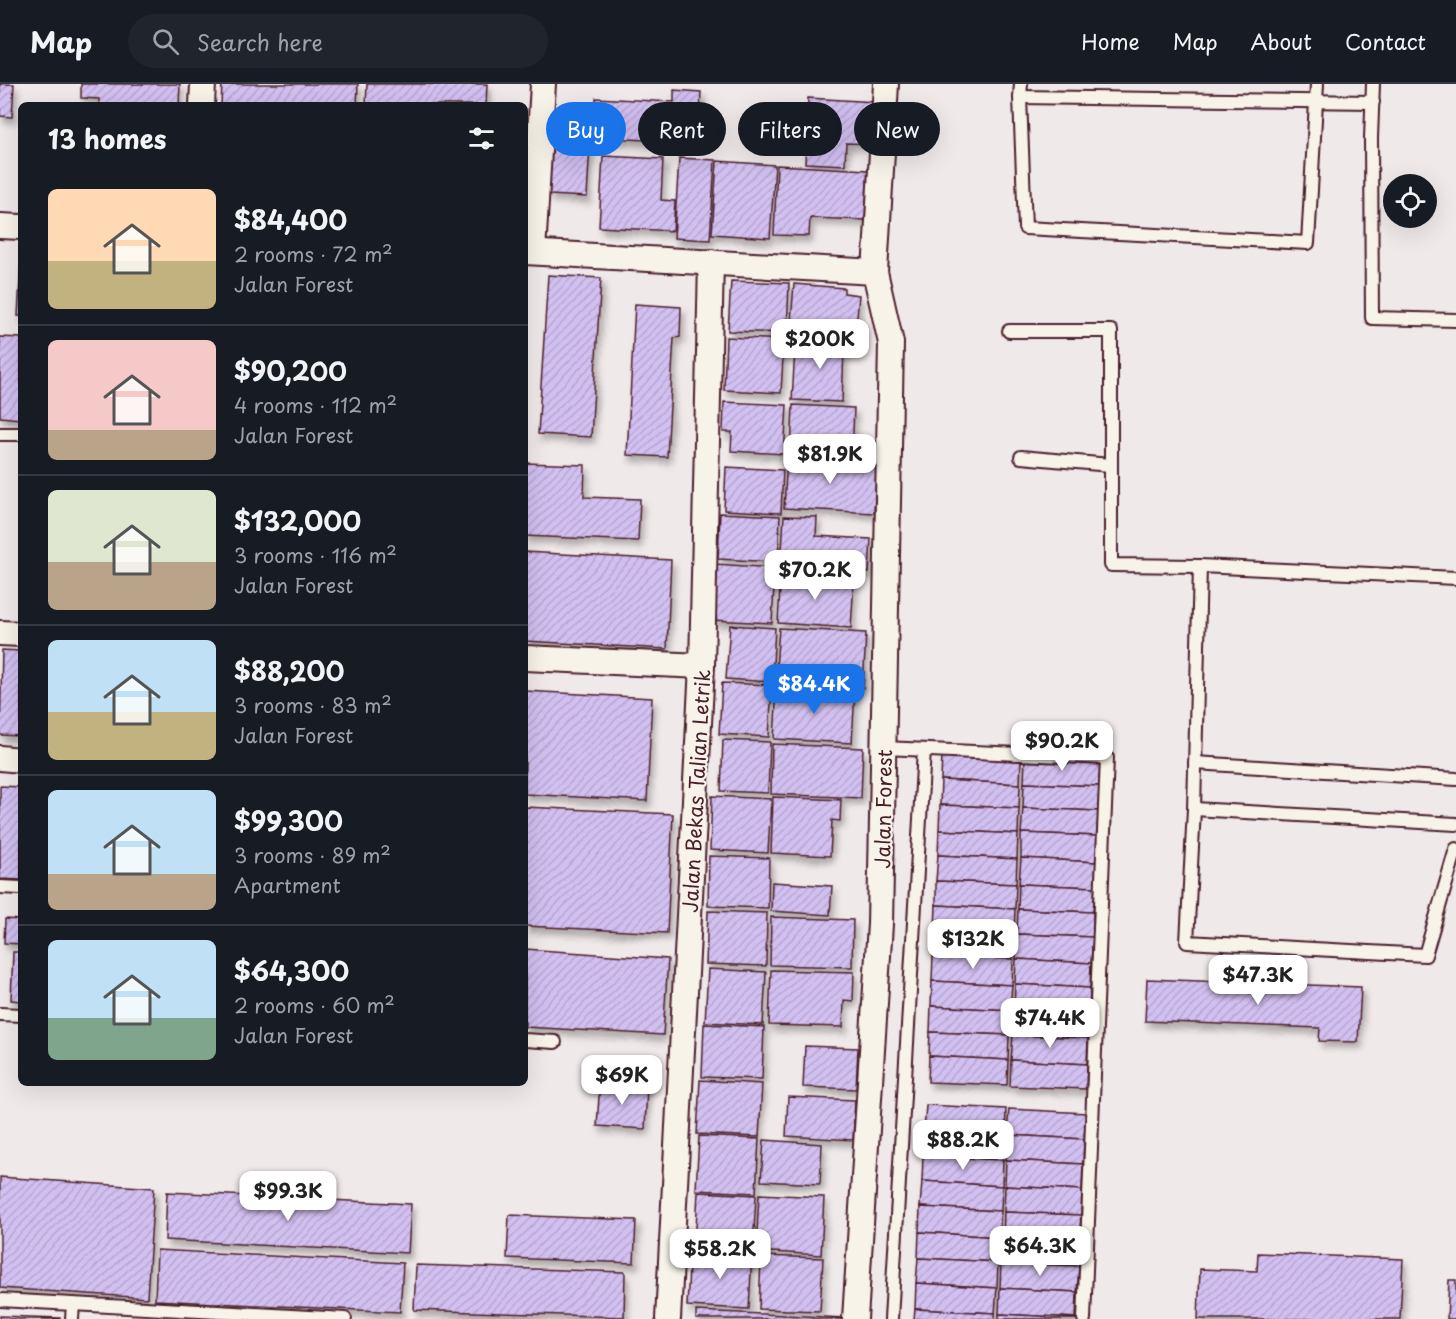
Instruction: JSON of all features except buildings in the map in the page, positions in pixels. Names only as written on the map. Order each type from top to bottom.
[{"type":"street","points":[[202,102],[203,84]]},
{"type":"street","points":[[543,84],[529,252],[875,272]]},
{"type":"street","name":"Jalan Forest","points":[[855,1319],[880,924],[891,343],[875,272],[886,84]]},
{"type":"street","points":[[0,226],[18,227]]},
{"type":"street","name":"Jalan Bekas Talian Letrik","points":[[668,1319],[702,666],[711,262]]},
{"type":"street","points":[[0,633],[18,634]]},
{"type":"street","points":[[528,658],[702,666]]},
{"type":"street","points":[[0,758],[18,760]]},
{"type":"lane","points":[[1317,84],[1317,101],[1308,243],[1025,228],[1020,90],[1317,101],[1373,102]]},
{"type":"lane","points":[[1373,84],[1372,318],[1456,320]]},
{"type":"lane","points":[[1009,331],[1111,331],[1111,565],[1200,566],[1456,578]]},
{"type":"lane","points":[[0,434],[18,434]]},
{"type":"lane","points":[[1020,457],[1110,465]]},
{"type":"lane","points":[[1200,566],[1194,809],[1187,942],[1425,955],[1456,849]]},
{"type":"lane","points":[[884,748],[1107,758],[1084,1319]]},
{"type":"lane","points":[[891,1319],[924,750]]},
{"type":"lane","points":[[1195,763],[1456,779]]},
{"type":"lane","points":[[1194,809],[1456,824]]},
{"type":"lane","points":[[0,887],[18,888]]},
{"type":"lane","points":[[0,1014],[18,1015]]},
{"type":"lane","points":[[528,1040],[555,1042]]},
{"type":"lane","points":[[0,1300],[345,1319]]},
{"type":"lane","points":[[72,1319],[73,1304]]}]
